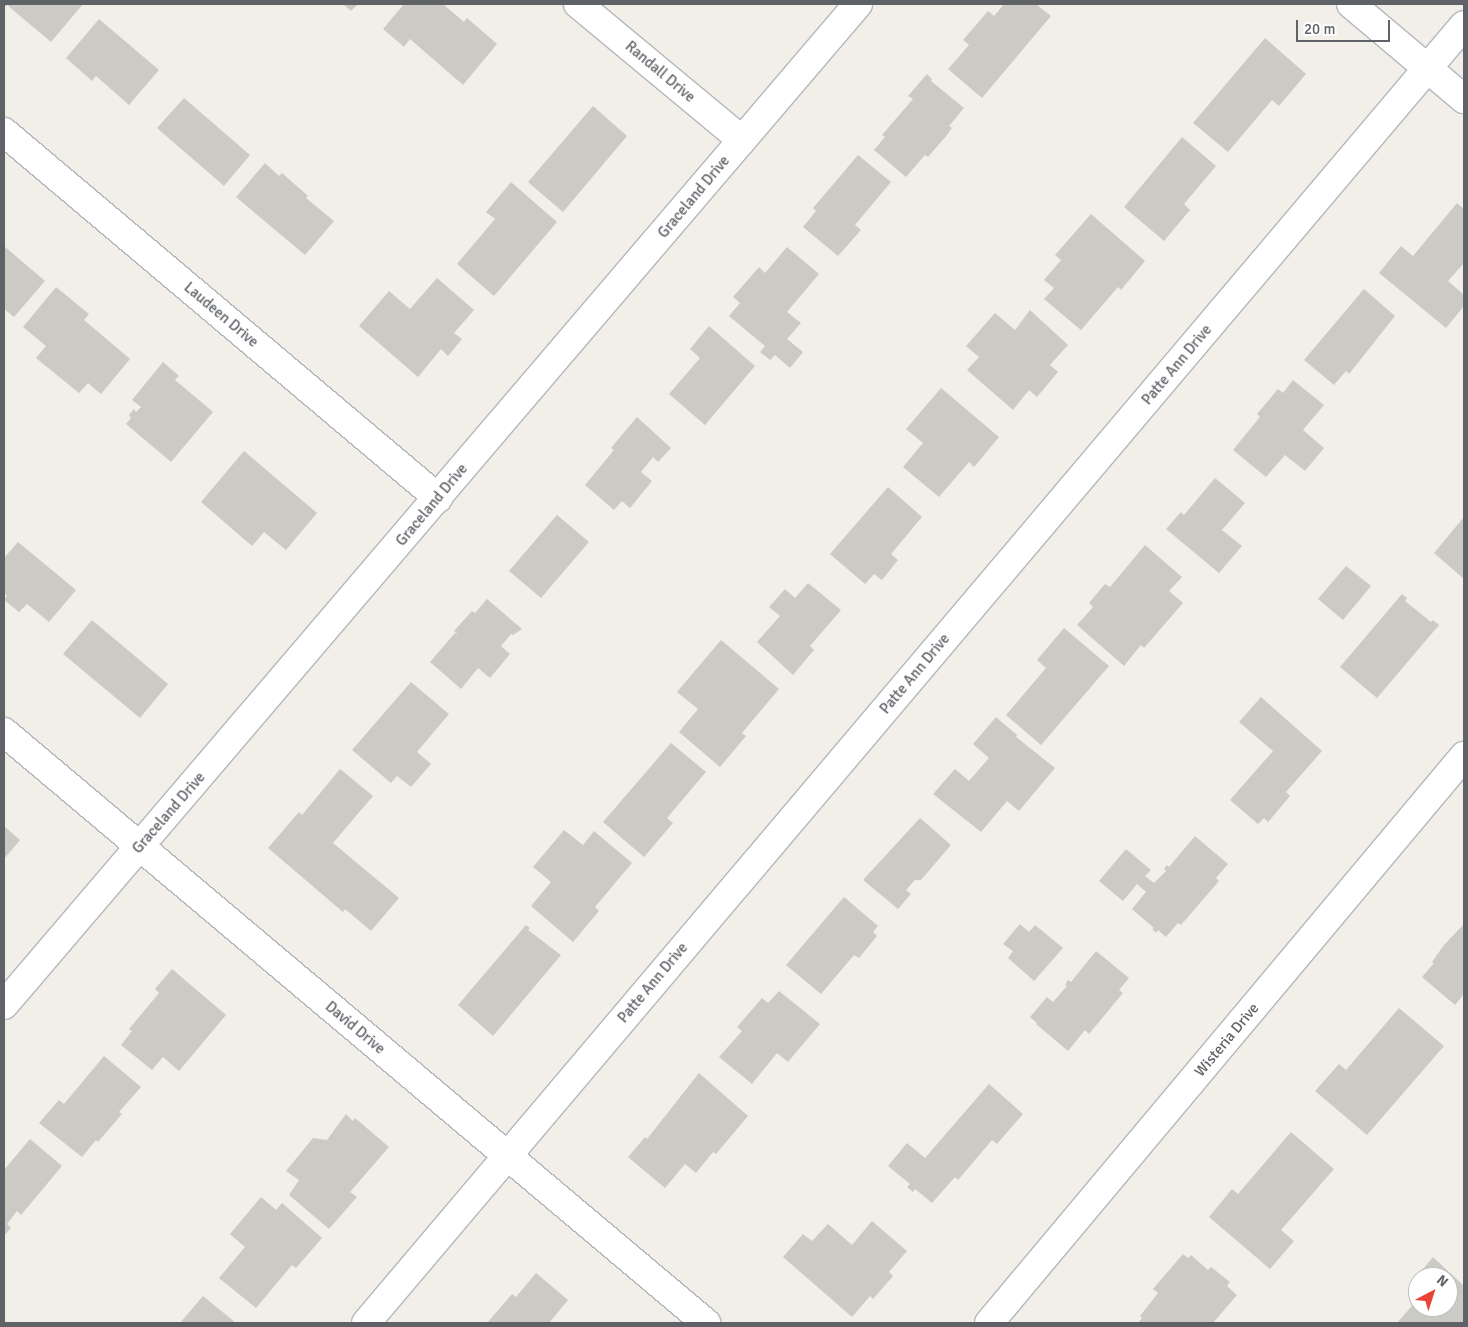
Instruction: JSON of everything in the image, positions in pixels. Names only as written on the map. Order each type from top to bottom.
[{"type":"street","name":"Randall Drive","points":[[578,4],[742,140]]},
{"type":"street","name":"Graceland Drive","points":[[4,1005],[858,4]]},
{"type":"street","points":[[1351,4],[1464,99]]},
{"type":"street","name":"Patte Ann Drive","points":[[366,1323],[1464,25]]},
{"type":"street","name":"Laudeen Drive","points":[[4,132],[438,498]]},
{"type":"street","name":"David Drive","points":[[4,732],[706,1323]]},
{"type":"street","name":"Wisteria Drive","points":[[989,1323],[1464,756]]},
{"type":"building","points":[[4,4],[83,4],[51,42],[7,5],[4,8]]},
{"type":"building","points":[[343,4],[358,4],[351,11]]},
{"type":"building","points":[[404,4],[443,4],[464,22],[467,18],[497,44],[463,85],[410,39],[404,47],[383,29]]},
{"type":"building","points":[[1004,4],[1036,4],[1051,16],[982,98],[948,69],[969,45],[963,40],[988,11],[994,16]]},
{"type":"building","points":[[99,19],[159,70],[129,105],[96,76],[92,81],[66,58]]},
{"type":"building","points":[[1265,38],[1306,74],[1279,106],[1272,100],[1228,152],[1193,123]]},
{"type":"building","points":[[927,74],[932,79],[931,81],[964,108],[949,126],[952,128],[947,135],[928,157],[925,155],[906,177],[874,150],[885,137],[882,135],[913,99],[908,96]]},
{"type":"building","points":[[184,98],[250,155],[224,186],[157,128]]},
{"type":"building","points":[[593,106],[627,136],[563,212],[528,182]]},
{"type":"building","points":[[1182,137],[1216,166],[1184,204],[1190,210],[1164,241],[1124,207]]},
{"type":"building","points":[[858,155],[891,182],[855,225],[861,230],[838,256],[803,227],[816,211],[813,208]]},
{"type":"building","points":[[265,163],[279,176],[282,173],[308,196],[306,198],[334,221],[305,255],[236,197]]},
{"type":"building","points":[[511,182],[557,222],[494,296],[457,264],[495,219],[486,212]]},
{"type":"building","points":[[1457,203],[1464,209],[1464,263],[1448,281],[1464,295],[1464,306],[1446,328],[1379,273],[1401,246],[1413,256]]},
{"type":"building","points":[[1091,214],[1145,261],[1121,290],[1118,287],[1081,330],[1044,299],[1054,288],[1044,280],[1061,260],[1055,255]]},
{"type":"building","points":[[4,246],[45,281],[14,317],[4,309]]},
{"type":"building","points":[[787,247],[819,274],[787,312],[801,323],[787,339],[803,352],[790,368],[775,355],[770,360],[760,352],[765,346],[729,316],[740,303],[733,297],[759,267],[765,273]]},
{"type":"building","points":[[437,278],[474,310],[454,333],[462,339],[448,356],[441,349],[418,377],[359,326],[389,291],[410,309]]},
{"type":"building","points":[[56,287],[89,314],[84,320],[130,359],[101,394],[88,383],[79,393],[36,358],[46,346],[23,327]]},
{"type":"building","points":[[1364,289],[1395,316],[1349,374],[1346,371],[1334,385],[1304,360]]},
{"type":"building","points":[[1030,310],[1068,345],[1050,365],[1058,372],[1037,397],[1029,390],[1013,410],[967,370],[979,357],[966,346],[995,313],[1015,330]]},
{"type":"building","points":[[709,326],[755,366],[705,425],[669,394],[700,358],[690,349]]},
{"type":"building","points":[[163,362],[179,376],[175,380],[213,412],[171,462],[126,424],[131,418],[129,415],[134,409],[136,412],[141,407],[132,400]]},
{"type":"building","points":[[1293,380],[1324,405],[1303,430],[1324,448],[1305,471],[1285,455],[1266,477],[1233,450],[1260,417],[1257,414],[1278,389],[1283,393]]},
{"type":"building","points":[[941,388],[999,437],[974,467],[969,462],[939,497],[903,467],[923,443],[906,429]]},
{"type":"building","points":[[637,417],[671,448],[658,462],[653,457],[641,472],[652,481],[630,508],[622,501],[614,510],[585,485],[614,450],[611,448]]},
{"type":"building","points":[[244,451],[317,513],[286,550],[264,532],[252,546],[201,502]]},
{"type":"building","points":[[1215,478],[1245,503],[1222,530],[1242,546],[1219,573],[1166,529],[1181,512],[1184,515]]},
{"type":"building","points":[[888,487],[922,517],[891,554],[898,560],[882,580],[874,574],[865,584],[830,554]]},
{"type":"building","points":[[557,515],[589,542],[541,598],[509,571]]},
{"type":"building","points":[[1464,517],[1464,579],[1434,553]]},
{"type":"building","points":[[18,542],[76,590],[49,622],[27,604],[19,612],[4,600],[7,596],[4,593],[4,558]]},
{"type":"building","points":[[1145,545],[1182,577],[1169,591],[1183,603],[1144,648],[1141,645],[1124,666],[1077,625],[1093,607],[1089,603],[1105,584],[1110,587]]},
{"type":"building","points":[[1346,566],[1371,586],[1343,620],[1318,599]]},
{"type":"building","points":[[808,583],[841,610],[810,646],[814,650],[793,675],[757,642],[780,616],[769,607],[785,589],[795,598]]},
{"type":"building","points":[[1402,594],[1407,598],[1405,601],[1431,622],[1433,620],[1439,625],[1377,698],[1340,667]]},
{"type":"building","points":[[487,599],[522,629],[513,635],[511,634],[501,646],[510,654],[490,678],[478,668],[461,689],[430,662],[455,633],[458,634],[454,631],[472,611],[475,613]]},
{"type":"building","points":[[92,620],[168,684],[140,718],[63,654]]},
{"type":"building","points":[[1064,628],[1109,666],[1041,745],[1006,715],[1046,668],[1037,660]]},
{"type":"building","points":[[721,640],[779,689],[742,733],[746,736],[720,767],[679,732],[698,709],[677,692]]},
{"type":"building","points":[[411,682],[449,714],[417,752],[431,764],[411,787],[397,776],[391,783],[352,750]]},
{"type":"building","points":[[1261,697],[1322,751],[1286,792],[1290,796],[1268,822],[1264,818],[1258,824],[1230,800],[1273,751],[1239,722]]},
{"type":"building","points":[[996,717],[1017,735],[1016,737],[1055,768],[1019,811],[1007,801],[981,832],[933,794],[955,769],[969,781],[989,758],[973,744]]},
{"type":"building","points":[[671,743],[706,772],[667,818],[673,823],[644,857],[603,822]]},
{"type":"building","points":[[340,769],[373,796],[333,843],[399,898],[371,931],[345,909],[343,912],[268,848],[299,812],[302,815]]},
{"type":"building","points":[[920,818],[951,845],[921,880],[915,880],[906,890],[911,894],[898,909],[863,880]]},
{"type":"building","points":[[4,826],[20,840],[4,859]]},
{"type":"building","points":[[564,830],[583,845],[594,831],[632,863],[595,907],[599,911],[573,942],[531,906],[551,882],[533,867]]},
{"type":"building","points":[[1195,836],[1228,864],[1216,878],[1219,881],[1181,925],[1178,923],[1166,937],[1158,930],[1156,933],[1152,929],[1154,928],[1132,909],[1146,892],[1137,884],[1123,901],[1099,881],[1126,849],[1151,870],[1145,876],[1154,883],[1166,871],[1164,869],[1167,865],[1169,867]]},
{"type":"building","points":[[844,897],[878,926],[873,932],[877,936],[859,958],[854,955],[821,994],[786,965]]},
{"type":"building","points":[[1020,924],[1029,932],[1035,925],[1063,948],[1034,981],[1008,958],[1013,951],[1003,944]]},
{"type":"building","points":[[1464,924],[1464,994],[1455,1005],[1422,977],[1434,963],[1432,962],[1444,945]]},
{"type":"building","points":[[526,925],[530,928],[528,930],[561,955],[493,1036],[458,1005]]},
{"type":"building","points":[[1096,951],[1129,978],[1119,990],[1123,993],[1089,1034],[1085,1030],[1068,1051],[1030,1017],[1047,997],[1053,1002],[1067,986],[1065,985],[1068,980],[1071,982]]},
{"type":"building","points":[[172,969],[226,1015],[179,1071],[163,1057],[152,1070],[121,1045],[132,1031],[129,1029],[159,993],[155,989]]},
{"type":"building","points":[[779,991],[820,1024],[788,1062],[777,1053],[752,1084],[719,1057],[742,1031],[737,1027],[762,998],[768,1003]]},
{"type":"building","points":[[1399,1008],[1444,1046],[1367,1135],[1315,1091],[1339,1064],[1346,1070]]},
{"type":"building","points":[[104,1056],[141,1087],[119,1112],[122,1114],[82,1157],[39,1123],[59,1100],[64,1104]]},
{"type":"building","points":[[699,1073],[748,1116],[716,1154],[713,1152],[696,1173],[685,1164],[665,1188],[628,1157],[645,1137],[647,1139]]},
{"type":"building","points":[[989,1084],[1023,1114],[997,1144],[992,1140],[958,1180],[955,1177],[932,1203],[915,1189],[913,1192],[907,1187],[910,1184],[888,1166],[907,1143],[925,1158]]},
{"type":"building","points":[[346,1114],[353,1121],[355,1118],[389,1147],[350,1192],[357,1197],[329,1229],[289,1195],[299,1180],[286,1171],[313,1138],[327,1140]]},
{"type":"building","points":[[1291,1132],[1334,1169],[1281,1230],[1294,1241],[1270,1269],[1209,1217],[1232,1189],[1238,1194]]},
{"type":"building","points":[[30,1139],[62,1166],[21,1215],[17,1211],[7,1224],[11,1228],[4,1236],[4,1170]]},
{"type":"building","points":[[261,1197],[276,1210],[282,1203],[322,1238],[296,1268],[292,1265],[256,1308],[219,1278],[245,1247],[230,1234]]},
{"type":"building","points":[[872,1221],[907,1251],[889,1272],[893,1276],[873,1299],[870,1296],[852,1317],[783,1257],[803,1234],[812,1241],[828,1224],[852,1245]]},
{"type":"building","points":[[1183,1254],[1188,1258],[1191,1255],[1208,1270],[1211,1267],[1230,1282],[1227,1286],[1237,1295],[1213,1323],[1138,1323],[1142,1318],[1140,1316],[1158,1293],[1153,1289]]},
{"type":"building","points":[[1433,1257],[1444,1267],[1425,1267]]},
{"type":"building","points":[[536,1273],[568,1300],[549,1323],[487,1323],[512,1294],[516,1297]]},
{"type":"building","points":[[1458,1280],[1464,1286],[1464,1323],[1397,1323],[1408,1310],[1408,1317],[1458,1317]]},
{"type":"building","points":[[203,1296],[236,1323],[180,1323]]}]
